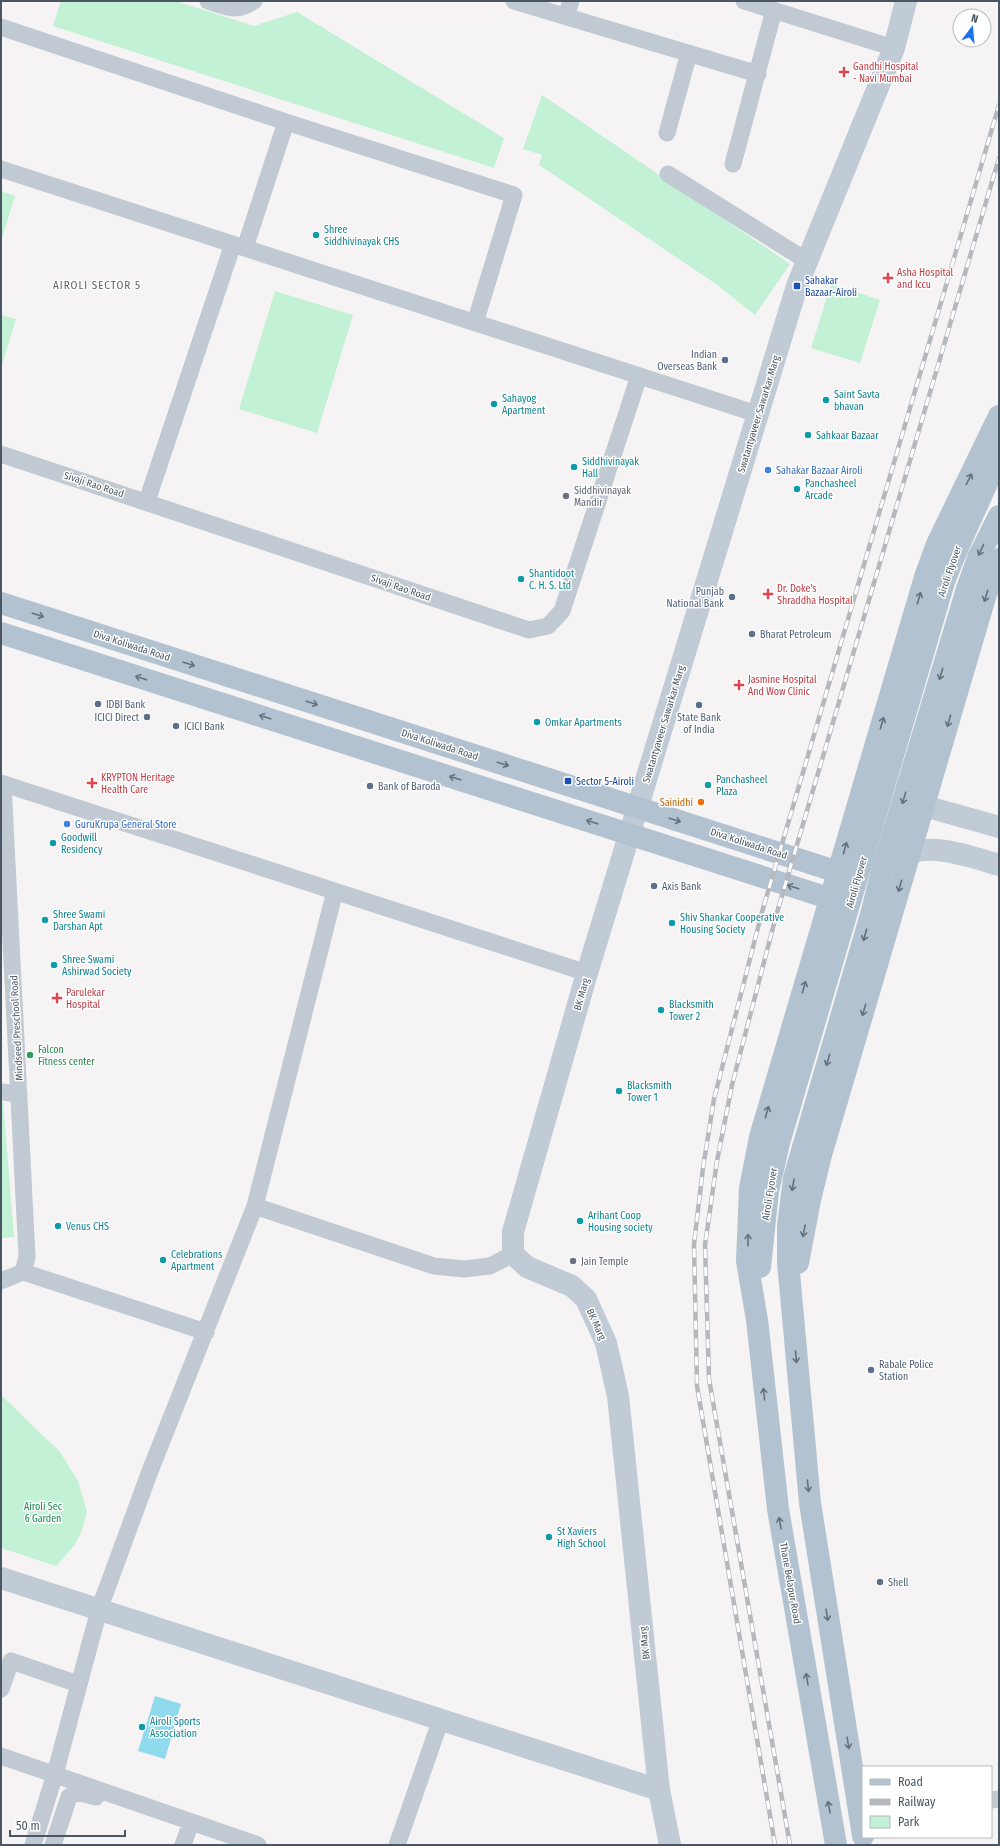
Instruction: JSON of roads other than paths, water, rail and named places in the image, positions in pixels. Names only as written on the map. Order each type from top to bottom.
[{"type":"main road","points":[[756,1320],[747,1261],[748,1221],[753,1168],[760,1137],[934,551],[999,416]]},
{"type":"main road","name":"Airoli Flyover","points":[[756,1320],[760,1261],[768,1191],[779,1143],[944,582],[956,550],[982,498],[999,455]]},
{"type":"main road","points":[[862,1828],[810,1503],[788,1262],[788,1226],[794,1178],[872,911],[882,870],[967,589],[978,558],[999,516]]},
{"type":"main road","points":[[793,1318],[798,1262],[810,1200],[821,1155],[984,602],[999,559]]},
{"type":"main road","name":"Diva Koliwada Road","points":[[1,603],[838,872],[882,870]]},
{"type":"main road","points":[[1,633],[830,899],[872,911]]},
{"type":"main road","name":"Thane Belapur Road","points":[[756,1320],[778,1509],[836,1845]]},
{"type":"street","points":[[208,1],[232,9],[244,8],[254,1]]},
{"type":"street","points":[[514,1],[568,9],[689,53],[758,74]]},
{"type":"street","points":[[744,1],[894,48]]},
{"type":"street","name":"Swatantyaveer Sawarkar Marg","points":[[629,834],[797,286],[894,48],[906,1]]},
{"type":"street","points":[[733,164],[774,10]]},
{"type":"street","points":[[1,27],[286,122],[514,195],[475,323]]},
{"type":"street","points":[[667,133],[689,53]]},
{"type":"street","points":[[147,501],[239,246],[286,122]]},
{"type":"street","points":[[1,170],[758,414]]},
{"type":"street","points":[[668,174],[807,261]]},
{"type":"street","name":"Sivaji Rao Road","points":[[1,454],[147,501],[529,630],[548,626],[562,611],[639,376]]},
{"type":"street","points":[[2,784],[587,973]]},
{"type":"street","name":"Mindseed Preschool Road","points":[[2,784],[27,1256],[23,1272]]},
{"type":"street","points":[[924,806],[999,827]]},
{"type":"street","name":"BK Marg","points":[[629,834],[587,973],[513,1232],[513,1254],[527,1267],[572,1286],[586,1299],[606,1343],[618,1396],[659,1790],[670,1845]]},
{"type":"street","points":[[882,870],[900,856],[918,851],[942,850],[999,865]]},
{"type":"street","points":[[33,1845],[55,1774],[99,1610],[150,1472],[255,1206],[335,892]]},
{"type":"street","points":[[1,1092],[19,1094]]},
{"type":"street","points":[[255,1206],[434,1266],[464,1269],[490,1266],[513,1254]]},
{"type":"street","points":[[1,1282],[23,1272],[206,1332]]},
{"type":"street","points":[[1,1578],[659,1790]]},
{"type":"street","points":[[1,1689],[11,1661],[78,1684]]},
{"type":"street","points":[[397,1845],[441,1719]]},
{"type":"street","points":[[1,1756],[258,1845]]},
{"type":"street","points":[[53,1845],[69,1797],[76,1792],[95,1796],[137,1812]]},
{"type":"street","points":[[183,1845],[191,1822]]},
{"type":"water","points":[[155,1696],[181,1704],[165,1759],[138,1751]]},
{"type":"railway","points":[[775,1845],[697,1386],[694,1244],[703,1168],[714,1099],[762,912],[999,105]]},
{"type":"railway","points":[[790,1845],[709,1379],[705,1245],[717,1161],[732,1085],[776,916],[999,158]]},
{"type":"place","name":"Gandhi Hospital - Navi Mumbai","points":[[844,72]]},
{"type":"place","name":"Shree Siddhivinayak CHS","points":[[316,235]]},
{"type":"place","name":"Asha Hospital and Iccu","points":[[888,278]]},
{"type":"place","name":"Sahakar Bazaar-Airoli","points":[[797,286]]},
{"type":"place","name":"Indian Overseas Bank","points":[[725,360]]},
{"type":"place","name":"Saint Savta bhavan","points":[[826,400]]},
{"type":"place","name":"Sahayog Apartment","points":[[494,404]]},
{"type":"place","name":"Sahkaar Bazaar","points":[[808,435]]},
{"type":"place","name":"Siddhivinayak Hall","points":[[574,467]]},
{"type":"place","name":"Sahakar Bazaar Airoli","points":[[768,470]]},
{"type":"place","name":"Panchasheel Arcade","points":[[797,489]]},
{"type":"place","name":"Siddhivinayak Mandir","points":[[566,496]]},
{"type":"place","name":"Shantidoot C. H. S. Ltd","points":[[521,579]]},
{"type":"place","name":"Dr. Doke's Shraddha Hospital","points":[[768,594]]},
{"type":"place","name":"Punjab National Bank","points":[[732,597]]},
{"type":"place","name":"Bharat Petroleum","points":[[752,634]]},
{"type":"place","name":"Jasmine Hospital And Wow Clinic","points":[[739,685]]},
{"type":"place","name":"IDBI Bank","points":[[98,704]]},
{"type":"place","name":"State Bank of India","points":[[699,705]]},
{"type":"place","name":"ICICI Direct","points":[[147,717]]},
{"type":"place","name":"Omkar Apartments","points":[[537,722]]},
{"type":"place","name":"ICICI Bank","points":[[176,726]]},
{"type":"place","name":"Sector 5-Airoli","points":[[568,781]]},
{"type":"place","name":"KRYPTON Heritage Health Care","points":[[92,783]]},
{"type":"place","name":"Panchasheel Plaza","points":[[708,785]]},
{"type":"place","name":"Bank of Baroda","points":[[370,786]]},
{"type":"place","name":"Sainidhi","points":[[701,802]]},
{"type":"place","name":"GuruKrupa General Store","points":[[67,824]]},
{"type":"place","name":"Goodwill Residency","points":[[53,843]]},
{"type":"place","name":"Axis Bank","points":[[654,886]]},
{"type":"place","name":"Shree Swami Darshan Apt","points":[[45,920]]},
{"type":"place","name":"Shiv Shankar Cooperative Housing Society","points":[[672,923]]},
{"type":"place","name":"Shree Swami Ashirwad Society","points":[[54,965]]},
{"type":"place","name":"Parulekar Hospital","points":[[57,998]]},
{"type":"place","name":"Blacksmith Tower 2","points":[[661,1010]]},
{"type":"place","name":"Falcon Fitness center","points":[[30,1055]]},
{"type":"place","name":"Blacksmith Tower 1","points":[[619,1091]]},
{"type":"place","name":"Arihant Coop Housing society","points":[[580,1221]]},
{"type":"place","name":"Venus CHS","points":[[58,1226]]},
{"type":"place","name":"Celebrations Apartment","points":[[163,1260]]},
{"type":"place","name":"Jain Temple","points":[[573,1261]]},
{"type":"place","name":"Rabale Police Station","points":[[871,1370]]},
{"type":"place","name":"St Xaviers High School","points":[[549,1537]]},
{"type":"place","name":"Shell","points":[[880,1582]]},
{"type":"place","name":"Airoli Sports Association","points":[[142,1727]]},
{"type":"district","name":"AIROLI SECTOR 5","points":[[97,285]]},
{"type":"park label","name":"Airoli Sec 6 Garden","points":[[43,1512]]}]
